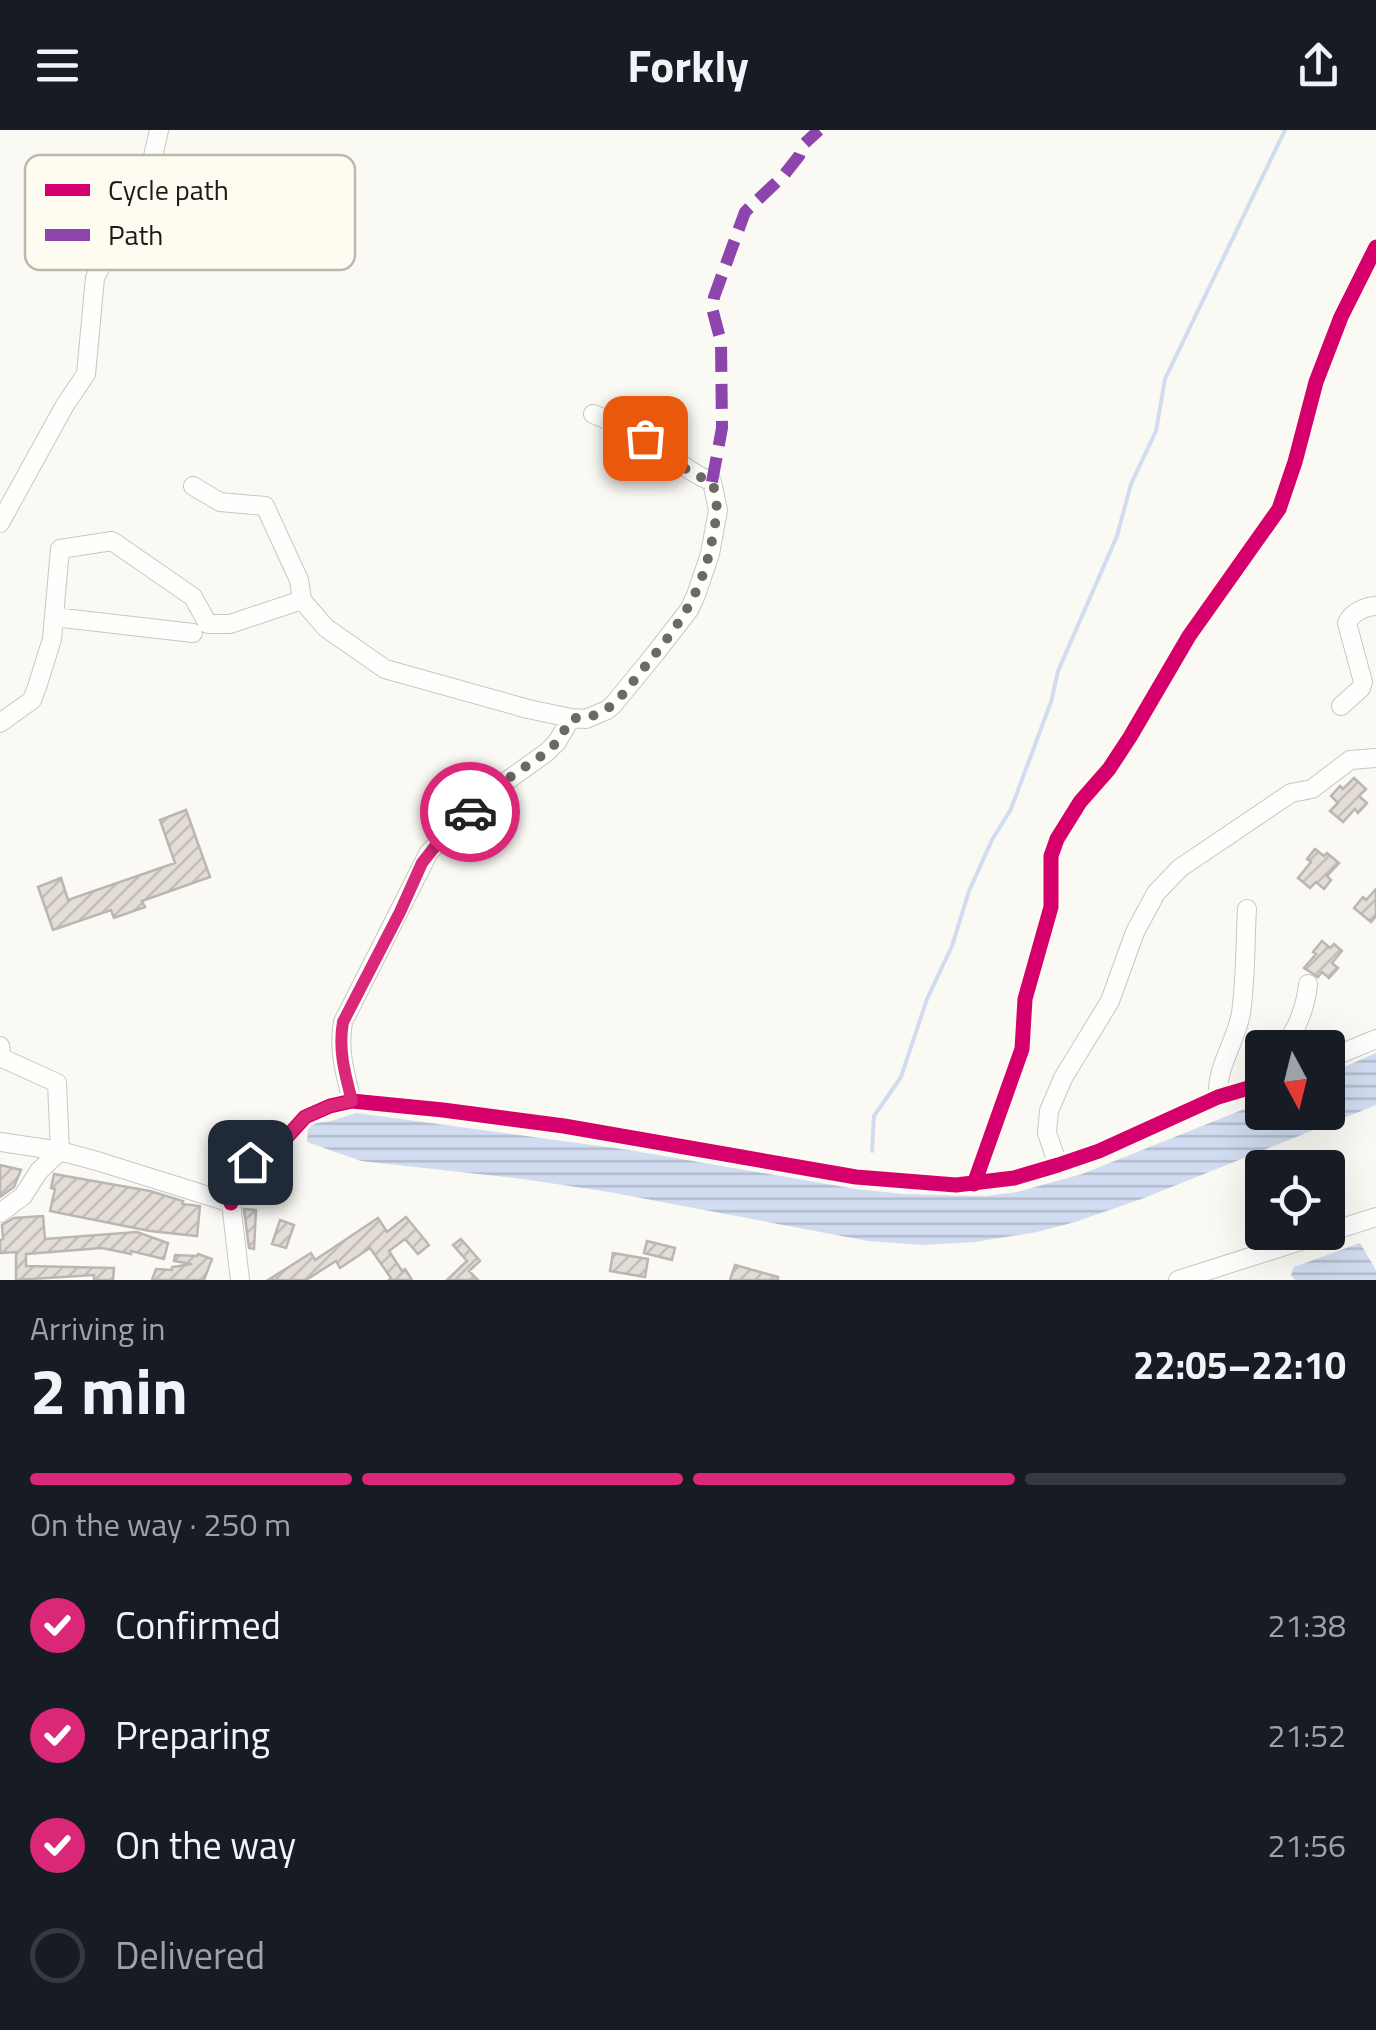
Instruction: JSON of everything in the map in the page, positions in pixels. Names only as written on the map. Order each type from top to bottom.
[{"type":"street","points":[[153,155],[159,130]]},
{"type":"street","points":[[974,1184],[1022,1049],[1025,998],[1052,907],[1051,856],[1057,839],[1080,802],[1109,769],[1189,636],[1279,509],[1316,382],[1341,317],[1376,247]]},
{"type":"street","points":[[0,523],[86,374],[94,278],[98,270]]},
{"type":"street","points":[[192,486],[220,502],[265,506],[299,580],[302,600],[326,628],[385,669],[528,709],[586,719],[607,710],[688,610],[704,577],[718,510],[712,482],[691,473],[645,438],[593,414]]},
{"type":"street","points":[[0,723],[32,700],[52,638],[60,549],[112,541],[193,597],[200,629]]},
{"type":"street","points":[[54,617],[200,629],[230,624],[302,600]]},
{"type":"street","points":[[1341,706],[1361,688],[1362,682],[1347,622],[1364,609],[1376,606]]},
{"type":"street","points":[[172,648],[200,629]]},
{"type":"street","points":[[352,1101],[342,1061],[343,1022],[422,863],[483,798],[547,752],[572,718]]},
{"type":"street","points":[[1058,1165],[1046,1122],[1054,1098],[1078,1050],[1110,1001],[1135,932],[1156,893],[1180,868],[1291,793],[1312,790],[1350,760],[1376,758]]},
{"type":"street","points":[[1218,1097],[1218,1078],[1241,1012],[1248,908]]},
{"type":"street","points":[[1294,1030],[1308,984]]},
{"type":"street","points":[[1345,1051],[1376,1038]]},
{"type":"street","points":[[0,1054],[57,1084],[60,1151],[39,1171],[24,1196],[0,1213]]},
{"type":"street","points":[[240,1280],[231,1203],[250,1162],[286,1138],[305,1117],[352,1101],[564,1126],[873,1179],[974,1184],[1014,1178],[1099,1152],[1245,1088]]},
{"type":"street","points":[[0,1142],[97,1160],[231,1203]]},
{"type":"street","points":[[1178,1280],[1376,1218]]},
{"type":"water","points":[[1376,1053],[1376,1105],[1345,1117],[1345,1067]]},
{"type":"water","points":[[1245,1109],[1245,1130],[1314,1130],[1264,1150],[1245,1150],[1245,1158],[1075,1222],[975,1242],[923,1245],[868,1241],[523,1179],[361,1161],[307,1142],[308,1124],[356,1113],[629,1150],[903,1194],[987,1196],[1082,1174]]},
{"type":"water","points":[[1360,1243],[1376,1270],[1376,1280],[1295,1280],[1291,1275],[1294,1267]]},
{"type":"building","points":[[1354,778],[1366,789],[1359,796],[1367,803],[1343,822],[1330,811],[1338,803],[1331,796]]},
{"type":"building","points":[[186,810],[210,877],[142,901],[145,907],[114,918],[111,910],[53,930],[38,887],[61,878],[68,900],[175,863],[160,820]]},
{"type":"building","points":[[1315,849],[1339,863],[1327,876],[1331,880],[1324,889],[1316,882],[1310,888],[1298,878],[1311,862],[1307,859]]},
{"type":"building","points":[[1376,889],[1376,916],[1371,922],[1354,908]]},
{"type":"building","points":[[1322,941],[1342,951],[1332,963],[1338,968],[1329,978],[1322,972],[1318,977],[1304,968]]},
{"type":"building","points":[[0,1165],[21,1170],[14,1187],[0,1197]]},
{"type":"building","points":[[259,1171],[286,1175],[284,1187],[252,1182]]},
{"type":"building","points":[[54,1174],[150,1191],[183,1201],[182,1204],[200,1206],[197,1236],[50,1211]]},
{"type":"building","points":[[244,1209],[256,1210],[254,1249],[249,1248]]},
{"type":"building","points":[[43,1216],[45,1239],[137,1232],[168,1243],[164,1259],[102,1248],[26,1254],[26,1266],[114,1268],[113,1280],[94,1280],[94,1275],[16,1280],[16,1252],[0,1253],[2,1225],[14,1218]]},
{"type":"building","points":[[406,1217],[429,1245],[418,1254],[405,1239],[389,1251],[412,1280],[389,1280],[370,1248],[340,1268],[336,1261],[306,1280],[268,1280],[311,1253],[315,1260],[378,1218],[387,1232]]},
{"type":"building","points":[[280,1220],[294,1225],[286,1248],[272,1244]]},
{"type":"building","points":[[461,1239],[480,1261],[469,1271],[478,1280],[447,1280],[467,1261],[453,1245]]},
{"type":"building","points":[[647,1241],[675,1248],[672,1260],[644,1253]]},
{"type":"building","points":[[613,1253],[648,1259],[645,1277],[610,1271]]},
{"type":"building","points":[[198,1254],[212,1259],[204,1280],[152,1280],[156,1269],[172,1270],[192,1264],[174,1261],[175,1255]]},
{"type":"building","points":[[735,1265],[778,1277],[778,1280],[730,1280]]},
{"type":"waterway","points":[[872,1151],[874,1116],[901,1077],[969,891],[1011,809],[1051,702],[1058,671],[1117,536],[1131,484],[1156,431],[1165,379],[1285,130]]},
{"type":"marked path","points":[[712,482],[722,428],[721,342],[712,308],[714,297],[745,212],[784,175],[803,145],[819,130]]},
{"type":"cycle path","points":[[974,1184],[1022,1049],[1025,999],[1051,907],[1051,856],[1057,839],[1080,802],[1109,769],[1189,636],[1279,509],[1316,382],[1341,317],[1376,247]]},
{"type":"cycle path","points":[[231,1203],[250,1162],[286,1138],[305,1117],[352,1101],[564,1126],[856,1177],[956,1185],[1014,1178],[1058,1165],[1245,1089]]},
{"type":"way so far","points":[[470,812],[500,784],[547,752],[572,718],[586,719],[607,710],[654,655],[696,595],[710,554],[718,510],[715,490],[712,482],[691,473],[645,438]]},
{"type":"route","points":[[250,1162],[286,1138],[305,1117],[352,1101],[342,1061],[343,1022],[422,863],[470,812]]}]
